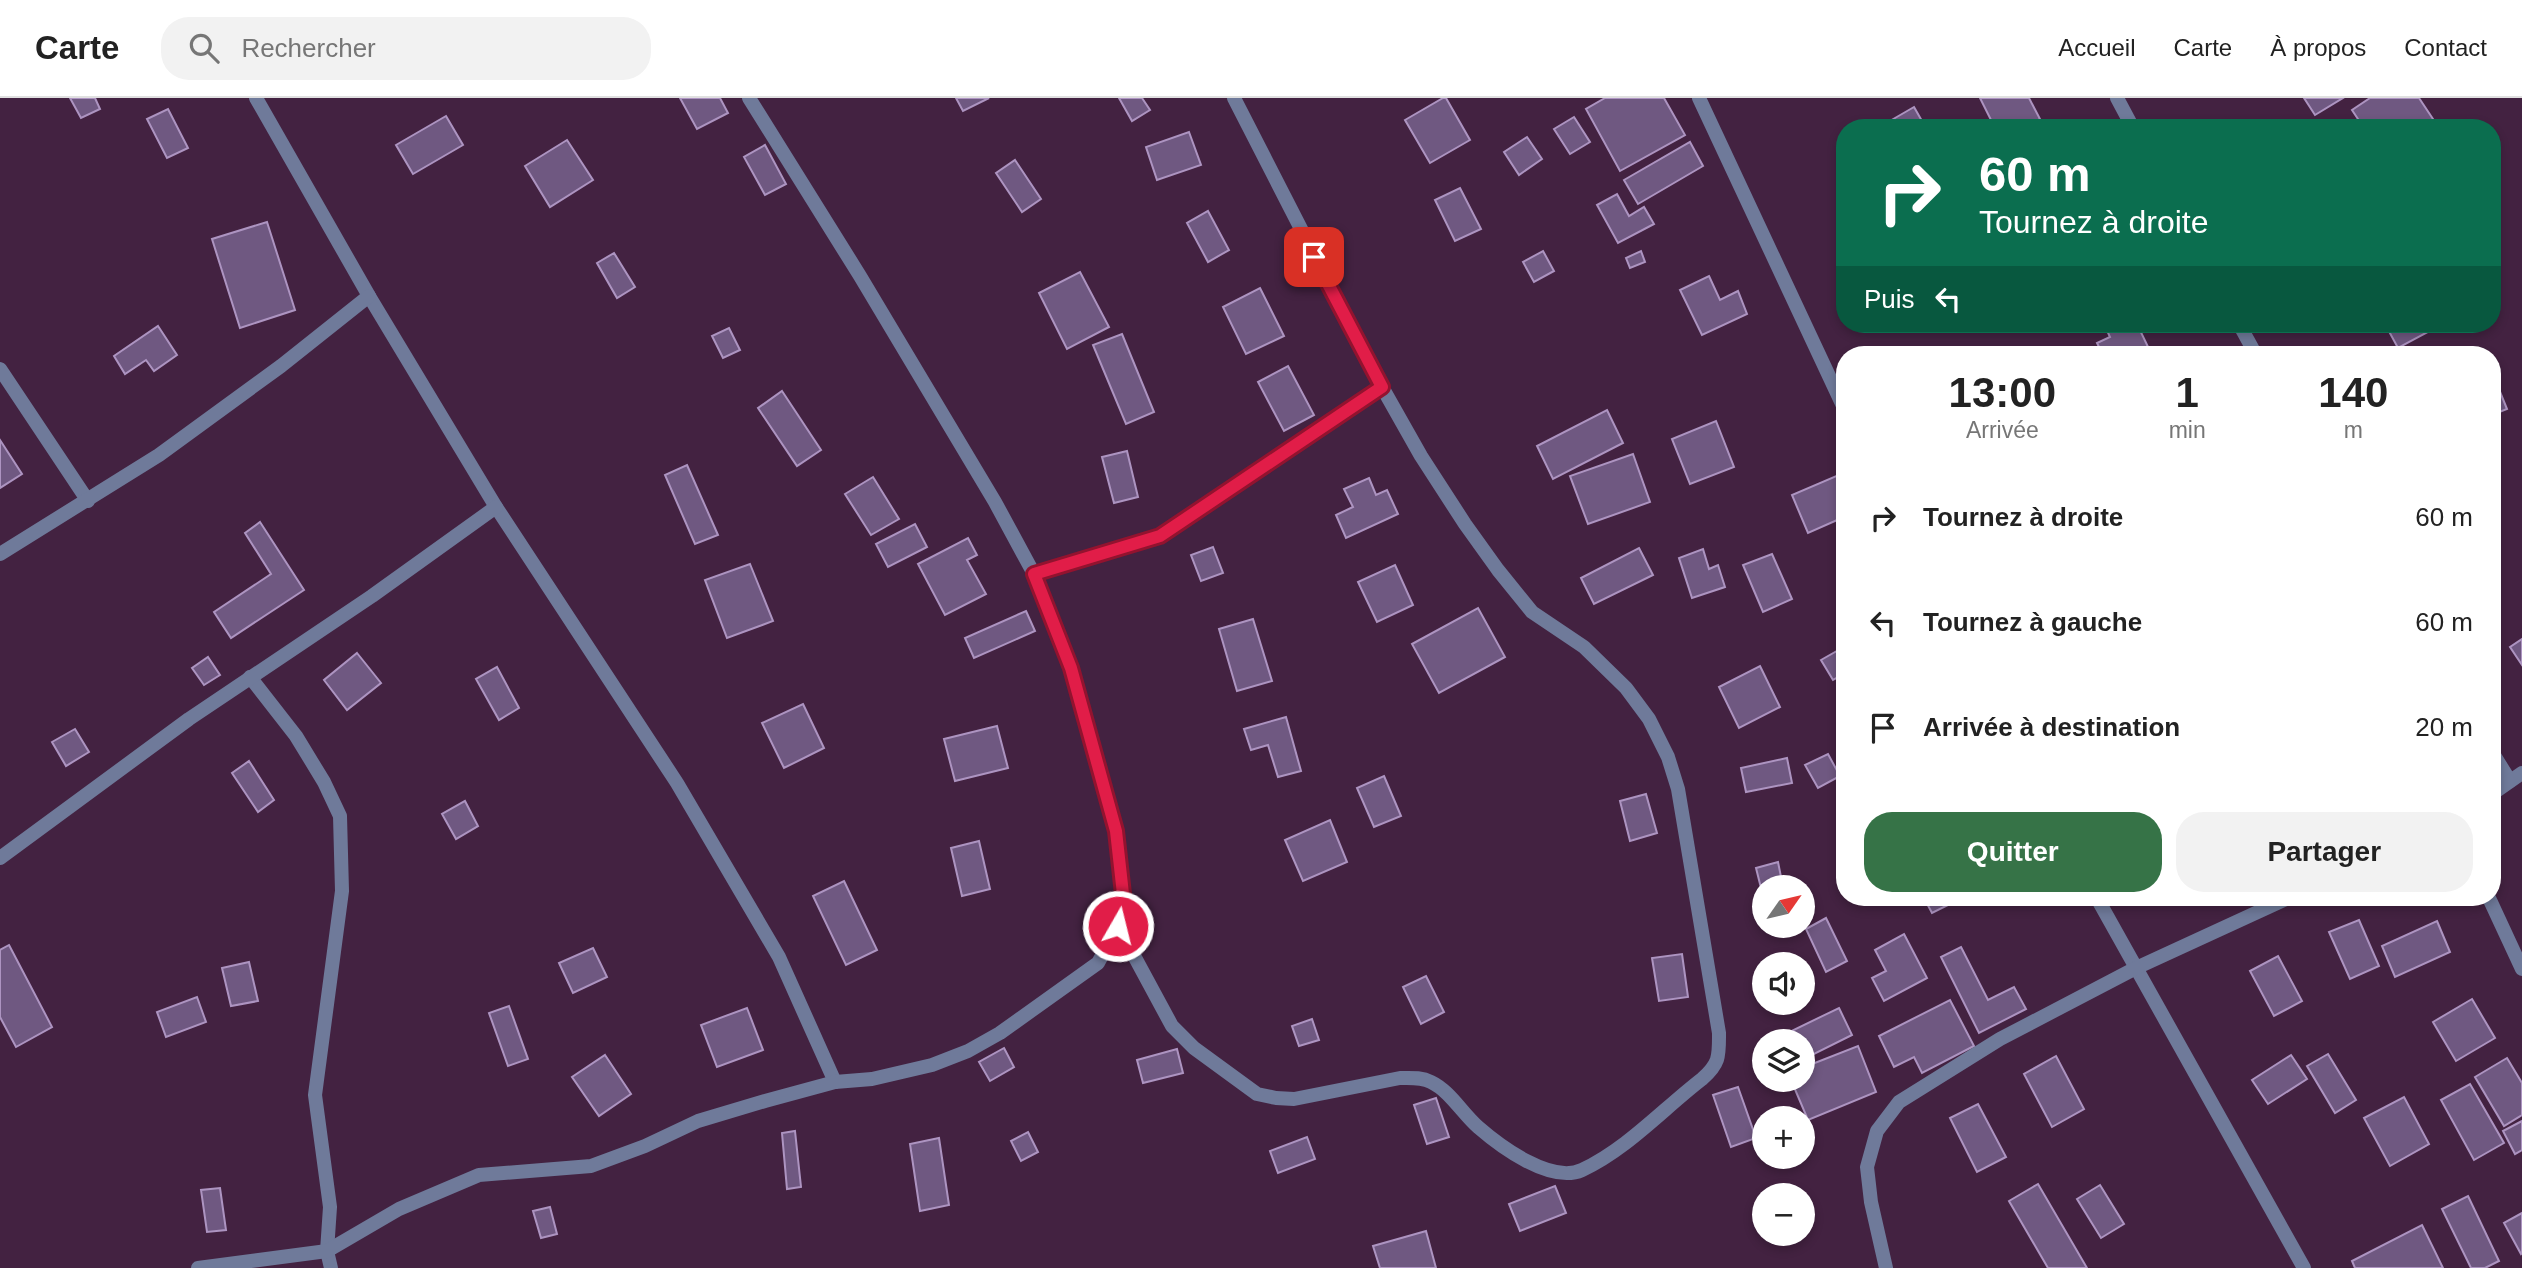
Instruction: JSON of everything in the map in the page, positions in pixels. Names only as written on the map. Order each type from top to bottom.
[{"type":"street","points":[[256,98],[369,296],[496,507],[677,783],[779,957],[835,1082]]},
{"type":"street","points":[[198,1268],[327,1251],[400,1209],[479,1175],[591,1166],[645,1146],[698,1121],[835,1082],[873,1079],[932,1065],[968,1051],[1000,1032],[1098,963],[1118,926],[1123,894],[1116,831],[1071,668],[1034,574],[995,502],[749,98]]},
{"type":"street","points":[[1118,926],[1172,1026],[1194,1048],[1257,1094],[1294,1099],[1400,1078],[1418,1077],[1433,1083],[1492,1138],[1537,1167],[1561,1174],[1579,1172],[1605,1158],[1715,1067],[1719,1054],[1713,989],[1686,830],[1668,757],[1648,719],[1626,688],[1584,648],[1532,612],[1498,570],[1421,456],[1382,387],[1234,98]]},
{"type":"street","points":[[1699,98],[1836,391]]},
{"type":"street","points":[[2117,98],[2128,119]]},
{"type":"street","points":[[0,554],[159,455],[270,374],[369,296]]},
{"type":"street","points":[[0,369],[88,501]]},
{"type":"street","points":[[1034,574],[1160,536],[1382,387]]},
{"type":"street","points":[[0,858],[250,677],[372,596],[496,507]]},
{"type":"street","points":[[250,677],[296,736],[324,782],[340,816],[342,891],[315,1095],[330,1207],[327,1251],[331,1268]]},
{"type":"street","points":[[2501,761],[2516,777],[2501,788]]},
{"type":"street","points":[[2101,906],[2304,1268]]},
{"type":"street","points":[[1886,1268],[1871,1202],[1867,1167],[1877,1131],[1899,1101],[2000,1039],[2136,968],[2271,906]]},
{"type":"street","points":[[2493,906],[2522,969]]},
{"type":"building","points":[[70,98],[95,98],[100,109],[81,118]]},
{"type":"building","points":[[680,98],[720,98],[728,113],[697,129]]},
{"type":"building","points":[[956,98],[989,98],[963,111]]},
{"type":"building","points":[[1119,98],[1142,98],[1150,110],[1132,121]]},
{"type":"building","points":[[1446,98],[1470,140],[1430,163],[1405,120]]},
{"type":"building","points":[[1605,98],[1664,98],[1685,135],[1620,171],[1586,109]]},
{"type":"building","points":[[1980,98],[2029,98],[2040,119],[1990,119]]},
{"type":"building","points":[[2304,98],[2343,98],[2315,115]]},
{"type":"building","points":[[2370,98],[2419,98],[2433,119],[2358,119],[2352,110]]},
{"type":"building","points":[[1914,107],[1921,119],[1893,119]]},
{"type":"building","points":[[168,109],[188,148],[167,158],[147,119]]},
{"type":"building","points":[[446,116],[463,145],[413,174],[396,145]]},
{"type":"building","points":[[1574,117],[1590,142],[1570,154],[1554,129]]},
{"type":"building","points":[[1189,132],[1201,165],[1157,180],[1146,147]]},
{"type":"building","points":[[1527,137],[1542,159],[1519,175],[1504,152]]},
{"type":"building","points":[[567,140],[593,180],[550,207],[525,166]]},
{"type":"building","points":[[1690,142],[1703,166],[1638,204],[1624,180]]},
{"type":"building","points":[[765,145],[786,184],[765,195],[744,157]]},
{"type":"building","points":[[1015,160],[1041,199],[1022,212],[996,173]]},
{"type":"building","points":[[1460,188],[1481,229],[1455,241],[1435,200]]},
{"type":"building","points":[[1617,194],[1629,216],[1644,207],[1654,224],[1618,243],[1597,205]]},
{"type":"building","points":[[1208,211],[1229,250],[1208,262],[1187,223]]},
{"type":"building","points":[[267,222],[295,310],[240,328],[212,239]]},
{"type":"building","points":[[1543,251],[1554,271],[1534,282],[1523,262]]},
{"type":"building","points":[[1641,251],[1645,262],[1630,268],[1626,258]]},
{"type":"building","points":[[614,253],[635,287],[617,298],[597,263]]},
{"type":"building","points":[[1080,272],[1109,327],[1067,349],[1039,293]]},
{"type":"building","points":[[1709,276],[1720,300],[1738,291],[1747,314],[1702,335],[1680,290]]},
{"type":"building","points":[[1260,288],[1284,336],[1246,354],[1223,307]]},
{"type":"building","points":[[158,326],[177,355],[154,371],[146,360],[125,374],[114,356]]},
{"type":"building","points":[[729,328],[740,350],[723,358],[712,336]]},
{"type":"building","points":[[2108,333],[2141,333],[2148,346],[2098,346],[2097,343],[2110,337]]},
{"type":"building","points":[[2390,333],[2426,333],[2402,346],[2397,346]]},
{"type":"building","points":[[1122,334],[1154,412],[1126,424],[1093,345]]},
{"type":"building","points":[[1288,366],[1314,415],[1284,431],[1258,382]]},
{"type":"building","points":[[782,391],[821,450],[797,466],[758,408]]},
{"type":"building","points":[[2501,394],[2507,409],[2501,411]]},
{"type":"building","points":[[1607,410],[1623,443],[1553,479],[1537,446]]},
{"type":"building","points":[[1716,421],[1734,467],[1690,484],[1672,439]]},
{"type":"building","points":[[0,440],[22,474],[0,488]]},
{"type":"building","points":[[1127,451],[1138,497],[1114,503],[1102,457]]},
{"type":"building","points":[[1633,454],[1650,502],[1588,524],[1570,476]]},
{"type":"building","points":[[687,465],[718,535],[695,544],[665,475]]},
{"type":"building","points":[[1836,476],[1836,521],[1808,533],[1792,495]]},
{"type":"building","points":[[873,477],[899,519],[871,535],[845,494]]},
{"type":"building","points":[[1369,478],[1376,495],[1387,490],[1398,514],[1346,538],[1336,515],[1353,507],[1344,489]]},
{"type":"building","points":[[260,522],[304,590],[231,638],[214,612],[271,574],[245,533]]},
{"type":"building","points":[[915,524],[927,547],[888,567],[876,544]]},
{"type":"building","points":[[968,538],[977,555],[967,560],[986,594],[945,615],[918,564]]},
{"type":"building","points":[[1213,547],[1223,573],[1201,581],[1191,555]]},
{"type":"building","points":[[1639,548],[1653,575],[1594,604],[1581,578]]},
{"type":"building","points":[[1703,549],[1709,569],[1718,565],[1725,587],[1692,598],[1679,558]]},
{"type":"building","points":[[1772,554],[1792,599],[1763,612],[1743,565]]},
{"type":"building","points":[[750,564],[773,621],[727,638],[705,580]]},
{"type":"building","points":[[1395,565],[1413,605],[1377,622],[1358,582]]},
{"type":"building","points":[[1478,608],[1505,657],[1439,693],[1412,644]]},
{"type":"building","points":[[1026,611],[1035,631],[974,658],[965,638]]},
{"type":"building","points":[[1253,619],[1272,681],[1237,691],[1219,629]]},
{"type":"building","points":[[2522,639],[2522,665],[2510,647]]},
{"type":"building","points":[[1836,652],[1836,678],[1833,680],[1821,660]]},
{"type":"building","points":[[357,653],[381,683],[347,710],[324,680]]},
{"type":"building","points":[[208,657],[220,675],[204,685],[192,668]]},
{"type":"building","points":[[1760,666],[1780,707],[1739,728],[1719,687]]},
{"type":"building","points":[[497,667],[519,708],[499,720],[476,679]]},
{"type":"building","points":[[803,704],[824,748],[784,768],[762,723]]},
{"type":"building","points":[[1286,717],[1301,771],[1278,777],[1268,745],[1251,750],[1244,729]]},
{"type":"building","points":[[997,726],[1008,768],[955,781],[944,739]]},
{"type":"building","points":[[75,729],[89,752],[66,766],[52,742]]},
{"type":"building","points":[[1828,754],[1836,769],[1836,778],[1818,788],[1805,765]]},
{"type":"building","points":[[1787,758],[1792,783],[1746,792],[1741,768]]},
{"type":"building","points":[[249,761],[274,800],[258,812],[232,773]]},
{"type":"building","points":[[1384,776],[1401,816],[1374,827],[1357,788]]},
{"type":"building","points":[[1646,794],[1657,833],[1630,841],[1620,801]]},
{"type":"building","points":[[465,801],[478,826],[456,839],[442,814]]},
{"type":"building","points":[[1330,820],[1347,862],[1303,881],[1285,840]]},
{"type":"building","points":[[979,841],[990,889],[962,896],[951,848]]},
{"type":"building","points":[[1778,862],[1781,875],[1758,875],[1756,868]]},
{"type":"building","points":[[844,881],[877,950],[846,965],[813,896]]},
{"type":"building","points":[[1928,906],[1946,906],[1932,913]]},
{"type":"building","points":[[1826,918],[1847,961],[1826,972],[1810,938],[1815,938],[1815,924]]},
{"type":"building","points":[[2359,920],[2379,966],[2350,979],[2329,932]]},
{"type":"building","points":[[2437,921],[2450,952],[2395,977],[2382,946]]},
{"type":"building","points":[[1904,934],[1927,978],[1884,1001],[1872,978],[1886,971],[1875,950]]},
{"type":"building","points":[[9,945],[52,1027],[16,1047],[0,1017],[0,950]]},
{"type":"building","points":[[1961,947],[1988,1000],[2014,987],[2026,1009],[1979,1033],[1941,957]]},
{"type":"building","points":[[593,948],[607,977],[573,993],[559,963]]},
{"type":"building","points":[[1682,954],[1688,997],[1659,1001],[1652,958]]},
{"type":"building","points":[[2278,956],[2302,1001],[2274,1016],[2250,971]]},
{"type":"building","points":[[249,962],[258,1001],[231,1006],[222,968]]},
{"type":"building","points":[[1426,976],[1444,1012],[1421,1024],[1403,987]]},
{"type":"building","points":[[197,997],[206,1022],[166,1037],[157,1012]]},
{"type":"building","points":[[2472,999],[2495,1038],[2456,1061],[2433,1022]]},
{"type":"building","points":[[1950,1000],[1974,1046],[1922,1073],[1914,1057],[1894,1067],[1879,1036]]},
{"type":"building","points":[[509,1006],[528,1059],[508,1066],[489,1013]]},
{"type":"building","points":[[747,1008],[763,1050],[717,1067],[701,1025]]},
{"type":"building","points":[[1839,1008],[1852,1035],[1815,1054],[1815,1029],[1796,1029]]},
{"type":"building","points":[[1312,1019],[1319,1040],[1299,1046],[1292,1026]]},
{"type":"building","points":[[1858,1046],[1876,1092],[1815,1117],[1815,1106],[1802,1106],[1796,1092],[1815,1092],[1815,1063]]},
{"type":"building","points":[[1004,1048],[1014,1067],[990,1081],[979,1062]]},
{"type":"building","points":[[1177,1049],[1183,1073],[1143,1083],[1137,1060]]},
{"type":"building","points":[[2328,1054],[2356,1100],[2335,1113],[2307,1066]]},
{"type":"building","points":[[605,1055],[631,1094],[599,1116],[572,1077]]},
{"type":"building","points":[[2291,1055],[2307,1079],[2268,1104],[2252,1080]]},
{"type":"building","points":[[2056,1056],[2084,1109],[2052,1127],[2024,1074]]},
{"type":"building","points":[[2507,1058],[2522,1083],[2522,1115],[2504,1126],[2475,1077]]},
{"type":"building","points":[[2470,1084],[2504,1143],[2474,1160],[2441,1100]]},
{"type":"building","points":[[1738,1087],[1752,1127],[1752,1139],[1731,1147],[1713,1095]]},
{"type":"building","points":[[2404,1097],[2429,1144],[2390,1166],[2364,1118]]},
{"type":"building","points":[[1436,1098],[1449,1137],[1427,1144],[1414,1105]]},
{"type":"building","points":[[1978,1104],[2006,1157],[1977,1172],[1950,1118]]},
{"type":"building","points":[[2522,1121],[2522,1150],[2515,1154],[2503,1131]]},
{"type":"building","points":[[795,1131],[801,1187],[787,1189],[782,1133]]},
{"type":"building","points":[[1028,1132],[1038,1152],[1021,1161],[1011,1141]]},
{"type":"building","points":[[1307,1137],[1315,1159],[1278,1173],[1270,1151]]},
{"type":"building","points":[[939,1138],[949,1205],[920,1211],[910,1144]]},
{"type":"building","points":[[2038,1184],[2087,1268],[2048,1268],[2009,1201]]},
{"type":"building","points":[[2100,1185],[2124,1224],[2101,1238],[2077,1199]]},
{"type":"building","points":[[1555,1186],[1566,1213],[1520,1231],[1509,1204]]},
{"type":"building","points":[[220,1188],[226,1230],[207,1232],[201,1190]]},
{"type":"building","points":[[2468,1196],[2499,1261],[2485,1268],[2471,1268],[2442,1209]]},
{"type":"building","points":[[550,1207],[557,1234],[541,1238],[533,1211]]},
{"type":"building","points":[[2522,1213],[2522,1253],[2521,1254],[2504,1223]]},
{"type":"building","points":[[2422,1225],[2443,1268],[2355,1268],[2352,1261]]},
{"type":"building","points":[[1426,1231],[1436,1268],[1380,1268],[1373,1246]]},
{"type":"route","points":[[1118,926],[1123,894],[1116,831],[1071,668],[1034,574],[1160,536],[1382,387],[1314,257]]}]
